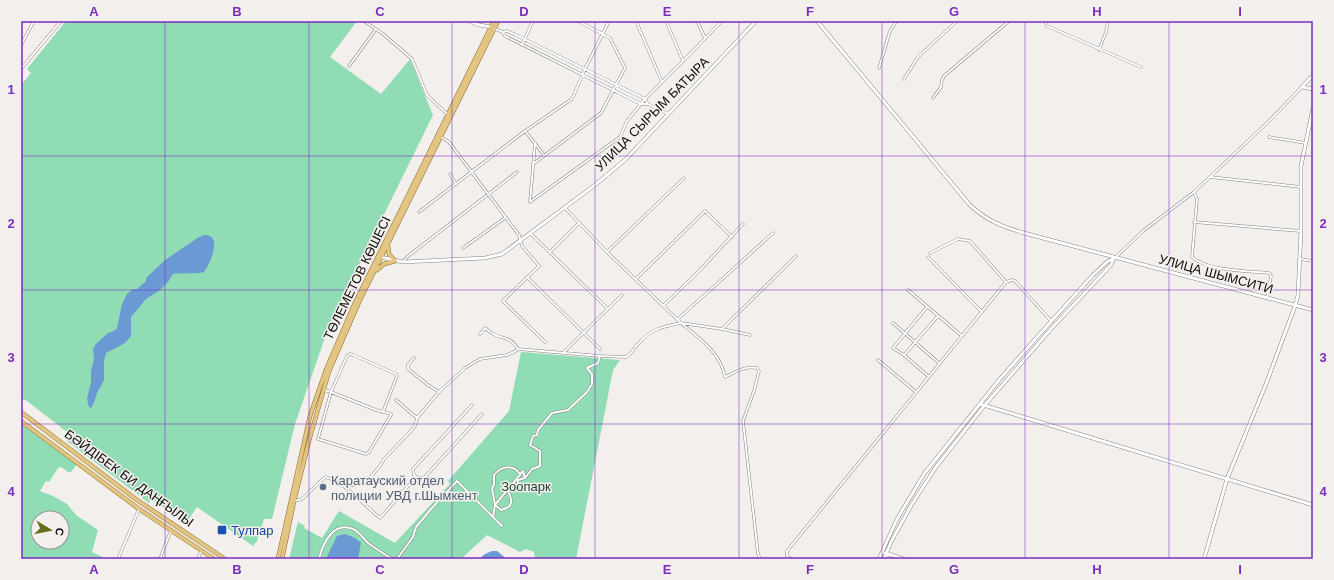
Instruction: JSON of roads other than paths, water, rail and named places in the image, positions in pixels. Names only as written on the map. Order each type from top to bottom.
[{"type":"main road","points":[[469,21],[493,28]]},
{"type":"main road","name":"ТӨЛЕМЕТОВ КӨШЕСІ","points":[[493,28],[494,21]]},
{"type":"main road","name":"ТӨЛЕМЕТОВ КӨШЕСІ","points":[[282,559],[294,502],[322,390],[340,344],[375,272],[380,257],[388,245],[493,28],[498,21]]},
{"type":"main road","name":"УЛИЦА СЫРЫМ БАТЫРА","points":[[380,257],[404,262],[490,258],[502,254],[565,208],[625,160],[756,21]]},
{"type":"main road","name":"УЛИЦА ШЫМСИТИ","points":[[817,21],[976,210],[985,218],[1024,233],[1313,310]]},
{"type":"main road","name":"ТӨЛЕМЕТОВ КӨШЕСІ","points":[[278,559],[303,444],[317,394],[337,343],[448,115],[471,73]]},
{"type":"main road","points":[[1302,87],[1313,76]]},
{"type":"main road","points":[[1302,87],[1313,89]]},
{"type":"main road","points":[[1204,559],[1227,479],[1266,384],[1298,295],[1301,231],[1301,166],[1313,108]]},
{"type":"main road","points":[[375,272],[384,264],[395,261],[389,254],[388,245]]},
{"type":"main road","points":[[879,559],[897,519],[924,474],[999,380],[1093,275],[1107,262],[1114,258]]},
{"type":"main road","points":[[884,559],[912,504],[936,467],[984,406],[1051,329],[1111,265],[1114,258]]},
{"type":"main road","points":[[980,404],[1313,505]]},
{"type":"main road","name":"БӘЙДІБЕК БИ ДАҢҒЫЛЫ","points":[[21,412],[137,500],[225,559]]},
{"type":"main road","name":"БӘЙДІБЕК БИ ДАҢҒЫЛЫ","points":[[21,420],[139,509],[215,559]]},
{"type":"main road","points":[[881,552],[904,559]]},
{"type":"main road","points":[[215,559],[219,555]]},
{"type":"street","points":[[21,45],[34,21]]},
{"type":"street","points":[[21,69],[61,21]]},
{"type":"street","points":[[364,21],[412,59],[427,95],[448,115]]},
{"type":"street","points":[[522,45],[533,21]]},
{"type":"street","points":[[533,164],[601,113],[625,68],[611,39],[603,33],[578,21]]},
{"type":"street","points":[[420,212],[525,131],[572,99],[582,75],[609,21]]},
{"type":"street","points":[[636,21],[662,82]]},
{"type":"street","points":[[666,21],[683,61]]},
{"type":"street","points":[[697,21],[705,38]]},
{"type":"street","points":[[535,143],[530,202],[620,137],[627,121],[641,104],[722,21]]},
{"type":"street","points":[[879,68],[890,31],[897,21]]},
{"type":"street","points":[[904,79],[918,57],[957,21]]},
{"type":"street","points":[[933,98],[941,87],[944,76],[1009,21]]},
{"type":"street","points":[[1045,21],[1047,26],[1099,50],[1141,67]]},
{"type":"street","points":[[1099,50],[1106,32],[1108,21]]},
{"type":"street","points":[[493,28],[503,32],[505,36],[522,45],[641,104],[648,104],[668,114]]},
{"type":"street","points":[[348,66],[376,29]]},
{"type":"street","points":[[503,32],[507,30],[617,84],[646,99],[648,104]]},
{"type":"street","points":[[1114,258],[1143,231],[1194,192],[1268,122],[1302,87]]},
{"type":"street","points":[[525,131],[544,155]]},
{"type":"street","points":[[441,137],[449,142],[489,194],[519,236],[522,246],[539,266],[503,301],[545,342]]},
{"type":"street","points":[[1269,137],[1306,143]]},
{"type":"street","points":[[404,262],[407,257],[517,172]]},
{"type":"street","points":[[450,174],[456,184]]},
{"type":"street","points":[[1210,177],[1301,187]]},
{"type":"street","points":[[607,252],[684,178]]},
{"type":"street","points":[[1194,192],[1197,199],[1192,257],[1195,260],[1217,268],[1269,273],[1272,276],[1267,298]]},
{"type":"street","points":[[565,208],[607,252],[712,351],[724,372],[725,377],[740,369],[757,368],[758,371],[754,391],[743,421],[758,554],[760,559]]},
{"type":"street","points":[[636,279],[705,211],[732,237]]},
{"type":"street","points":[[462,248],[505,218]]},
{"type":"street","points":[[1194,222],[1301,231]]},
{"type":"street","points":[[550,252],[579,223]]},
{"type":"street","points":[[664,306],[743,224]]},
{"type":"street","points":[[530,233],[608,309]]},
{"type":"street","points":[[678,319],[773,233]]},
{"type":"street","points":[[930,253],[958,239],[970,241],[1006,282]]},
{"type":"street","points":[[722,329],[796,256]]},
{"type":"street","points":[[928,257],[982,312]]},
{"type":"street","points":[[1300,259],[1313,261]]},
{"type":"street","points":[[527,277],[600,349]]},
{"type":"street","points":[[791,559],[787,556],[787,551],[1006,282],[1012,280],[1015,281],[1052,321]]},
{"type":"street","points":[[908,290],[962,336]]},
{"type":"street","points":[[563,353],[622,295]]},
{"type":"street","points":[[927,307],[894,348],[928,376]]},
{"type":"street","points":[[904,355],[938,316]]},
{"type":"street","points":[[344,486],[361,484],[367,481],[384,459],[415,426],[417,418],[439,392],[465,368],[480,359],[507,355],[518,349],[626,357],[630,355],[648,333],[664,326],[681,323],[750,335]]},
{"type":"street","points":[[893,323],[939,363]]},
{"type":"street","points":[[480,334],[485,328],[494,334],[508,338],[518,349]]},
{"type":"street","points":[[318,440],[331,392],[347,356],[350,354],[396,374],[397,376],[383,412]]},
{"type":"street","points":[[495,505],[501,510],[507,508],[511,503],[511,498],[508,492],[517,487],[518,480],[525,478],[532,468],[540,466],[540,451],[530,445],[533,436],[537,435],[538,430],[552,414],[568,410],[587,392],[592,384],[592,374],[587,368],[598,363],[600,356]]},
{"type":"street","points":[[414,358],[408,365],[408,369],[439,392]]},
{"type":"street","points":[[878,360],[916,392]]},
{"type":"street","points":[[310,437],[366,454],[369,452],[391,416],[391,414],[322,390]]},
{"type":"street","points":[[396,400],[417,418]]},
{"type":"street","points":[[416,477],[413,469],[472,405]]},
{"type":"street","points":[[416,477],[424,478],[482,414]]},
{"type":"street","points":[[493,517],[495,505],[492,488],[494,486],[494,475],[497,471],[510,467],[515,469],[520,474]]},
{"type":"street","points":[[495,505],[523,471],[525,478]]},
{"type":"street","points":[[294,502],[302,499],[325,477],[331,478],[344,486],[380,518],[416,477]]},
{"type":"street","points":[[397,559],[412,537],[416,527],[457,481],[502,526]]},
{"type":"street","points":[[118,559],[139,509]]},
{"type":"street","points":[[319,559],[321,549],[333,530],[343,527],[354,529],[368,543],[392,559]]},
{"type":"street","points":[[160,559],[171,530]]},
{"type":"street","points":[[198,559],[201,551]]},
{"type":"water","points":[[205,235],[210,236],[213,240],[214,250],[204,272],[173,274],[160,290],[146,299],[131,317],[131,336],[125,343],[106,353],[104,361],[104,380],[93,405],[91,408],[89,407],[87,399],[94,359],[93,349],[96,344],[108,333],[117,328],[122,304],[127,294],[133,289],[137,289],[146,281],[146,278],[165,260],[199,237]]},
{"type":"water","points":[[345,534],[355,538],[361,543],[358,559],[326,559],[337,536]]},
{"type":"water","points":[[492,551],[497,551],[507,559],[479,559]]},
{"type":"place","name":"Каратауский отдел полиции УВД г.Шымкент","points":[[323,487]]},
{"type":"place","name":"Тулпар","points":[[222,530]]},
{"type":"park label","name":"Зоопарк","points":[[526,486]]}]
